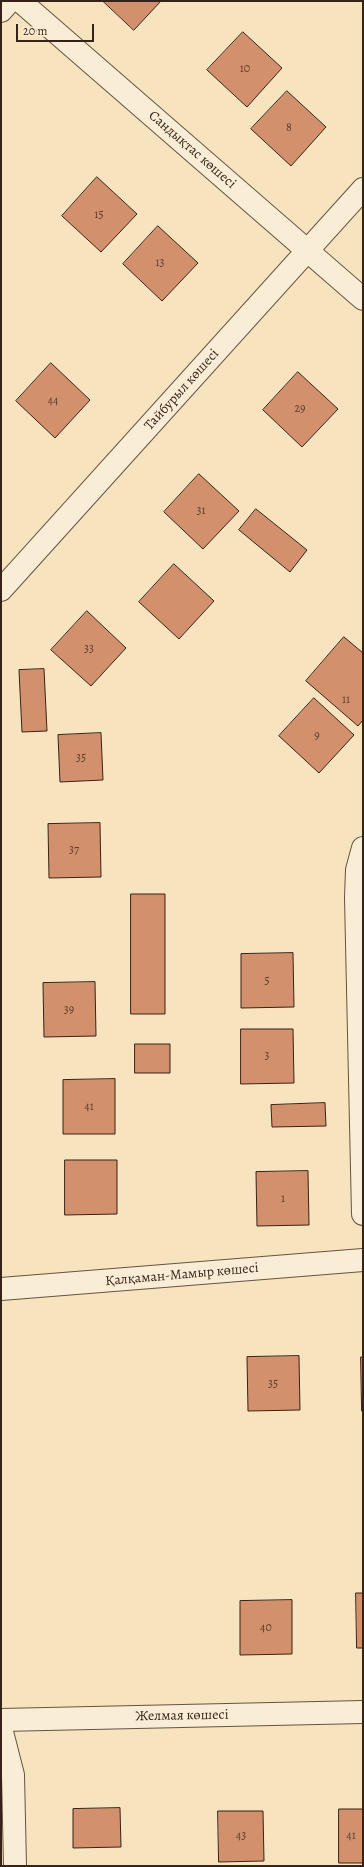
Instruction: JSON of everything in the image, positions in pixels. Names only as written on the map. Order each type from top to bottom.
[{"type":"street","points":[[1,11],[10,1]]},
{"type":"street","name":"Сандықтас көшесі","points":[[20,1],[363,299]]},
{"type":"street","name":"Тайбурыл көшесі","points":[[1,590],[363,189]]},
{"type":"street","points":[[363,848],[357,870],[356,898],[363,1214]]},
{"type":"street","name":"Қалқаман-Мамыр көшесі","points":[[1,1289],[363,1260]]},
{"type":"street","name":"Желмая көшесі","points":[[1,1720],[363,1712]]},
{"type":"street","points":[[1,1728],[12,1775],[15,1866]]},
{"type":"building","points":[[103,1],[161,1],[134,30]]},
{"type":"building","points":[[243,32],[282,68],[247,107],[207,70]]},
{"type":"building","points":[[287,91],[326,127],[291,166],[251,129]]},
{"type":"building","points":[[97,177],[137,214],[101,252],[62,216]]},
{"type":"building","points":[[158,226],[198,263],[162,301],[123,264]]},
{"type":"building","points":[[51,363],[90,400],[55,438],[16,401]]},
{"type":"building","points":[[298,372],[338,409],[302,447],[263,410]]},
{"type":"building","points":[[199,474],[239,511],[203,549],[164,512]]},
{"type":"building","points":[[256,509],[307,550],[290,572],[239,530]]},
{"type":"building","points":[[174,564],[214,601],[179,639],[139,602]]},
{"type":"building","points":[[87,611],[126,648],[91,686],[51,650]]},
{"type":"building","points":[[344,637],[363,653],[363,720],[358,726],[306,681]]},
{"type":"building","points":[[44,669],[47,731],[22,732],[19,670]]},
{"type":"building","points":[[314,698],[354,735],[319,773],[279,736]]},
{"type":"building","points":[[101,733],[103,780],[60,782],[58,735]]},
{"type":"building","points":[[100,823],[101,877],[49,878],[48,824]]},
{"type":"building","points":[[131,894],[165,894],[165,1014],[131,1014]]},
{"type":"building","points":[[293,953],[294,1007],[241,1008],[241,954]]},
{"type":"building","points":[[95,982],[96,1036],[44,1037],[43,983]]},
{"type":"building","points":[[241,1029],[293,1029],[294,1083],[241,1084]]},
{"type":"building","points":[[135,1044],[170,1044],[170,1073],[135,1073]]},
{"type":"building","points":[[115,1079],[115,1134],[63,1134],[63,1080]]},
{"type":"building","points":[[325,1103],[326,1126],[272,1127],[271,1105]]},
{"type":"building","points":[[65,1160],[117,1160],[117,1214],[65,1215]]},
{"type":"building","points":[[308,1171],[309,1225],[257,1226],[256,1172]]},
{"type":"building","points":[[299,1356],[300,1410],[248,1411],[247,1357]]},
{"type":"building","points":[[361,1357],[363,1357],[363,1411],[362,1411]]},
{"type":"building","points":[[356,1593],[363,1593],[363,1648],[357,1648]]},
{"type":"building","points":[[292,1600],[292,1654],[240,1655],[240,1601]]},
{"type":"building","points":[[120,1808],[121,1847],[73,1848],[73,1809]]},
{"type":"building","points":[[339,1809],[363,1809],[363,1863],[339,1863]]},
{"type":"building","points":[[218,1811],[263,1811],[264,1861],[219,1862]]}]
